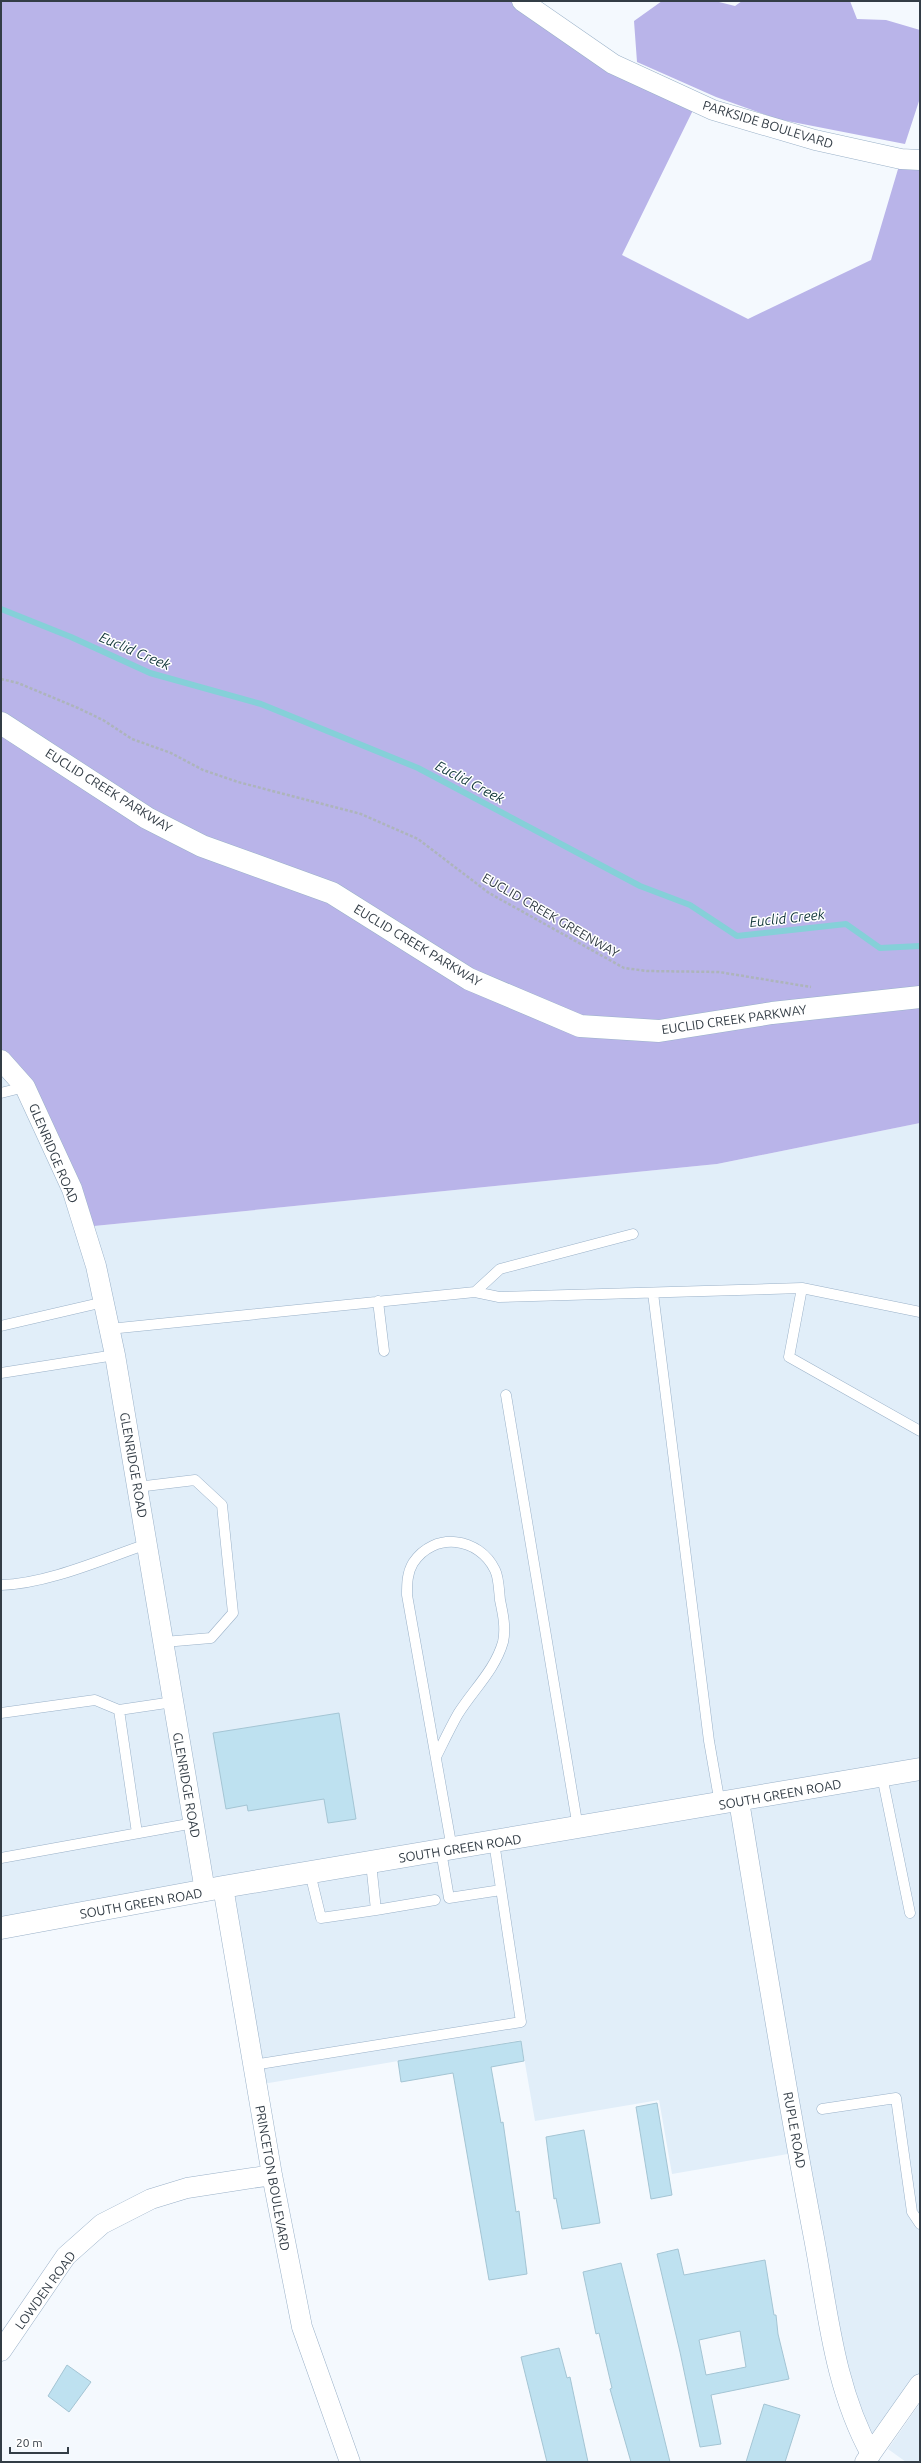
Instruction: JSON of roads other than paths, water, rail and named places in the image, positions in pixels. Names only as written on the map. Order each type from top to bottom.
[{"type":"street","name":"PARKSIDE BOULEVARD","points":[[522,1],[614,64],[713,110],[815,140],[901,159],[920,160]]},
{"type":"street","name":"EUCLID CREEK PARKWAY","points":[[1,723],[147,818],[202,846],[332,893],[469,979],[580,1026],[659,1031],[772,1013],[920,997]]},
{"type":"street","name":"GLENRIDGE ROAD","points":[[1,1060],[25,1087],[72,1190],[96,1266],[115,1355],[194,1823],[214,1889]]},
{"type":"street","name":"SOUTH GREEN ROAD","points":[[1,1928],[214,1889],[730,1803],[920,1769]]},
{"type":"street","name":"RUPLE ROAD","points":[[730,1803],[808,2203],[840,2378],[853,2419],[868,2458]]},
{"type":"street","name":"PRINCETON BOULEVARD","points":[[214,1889],[253,2065],[272,2175],[302,2327],[350,2462]]},
{"type":"street","name":"LOWDEN ROAD","points":[[1,2351],[66,2256],[102,2224],[151,2198],[187,2188],[272,2175]]},
{"type":"street","points":[[868,2458],[920,2384]]},
{"type":"lane","points":[[1,1093],[25,1087]]},
{"type":"lane","points":[[475,1292],[500,1269],[633,1234]]},
{"type":"lane","points":[[802,1288],[789,1358],[920,1431]]},
{"type":"lane","points":[[109,1329],[475,1292],[499,1298],[802,1288],[920,1312]]},
{"type":"lane","points":[[653,1293],[709,1741],[730,1803]]},
{"type":"lane","points":[[378,1301],[384,1351]]},
{"type":"lane","points":[[1,1326],[104,1302]]},
{"type":"lane","points":[[1,1373],[115,1355]]},
{"type":"lane","points":[[506,1395],[578,1828]]},
{"type":"lane","points":[[137,1487],[194,1480],[222,1505],[233,1614],[211,1638],[164,1642]]},
{"type":"lane","points":[[436,1757],[458,1714],[495,1663],[503,1641],[504,1624],[495,1571],[486,1557],[471,1545],[455,1541],[440,1543],[425,1550],[413,1563],[407,1578],[407,1595],[436,1757],[446,1850],[449,1898],[501,1890]]},
{"type":"lane","points":[[1,1585],[15,1585],[44,1578],[147,1544]]},
{"type":"lane","points":[[1,1713],[95,1700],[119,1710],[174,1702]]},
{"type":"lane","points":[[119,1710],[137,1833]]},
{"type":"lane","points":[[882,1776],[910,1912]]},
{"type":"lane","points":[[1,1858],[194,1823]]},
{"type":"lane","points":[[253,2065],[521,2022],[494,1842]]},
{"type":"lane","points":[[371,1863],[376,1910]]},
{"type":"lane","points":[[310,1873],[321,1918],[435,1900]]},
{"type":"lane","points":[[822,2109],[896,2098],[912,2212],[920,2224]]},
{"type":"waterway","name":"Euclid Creek","points":[[1,609],[71,637],[150,673],[261,704],[418,768],[640,886],[690,905],[737,936],[846,924],[880,948],[920,946]]}]
